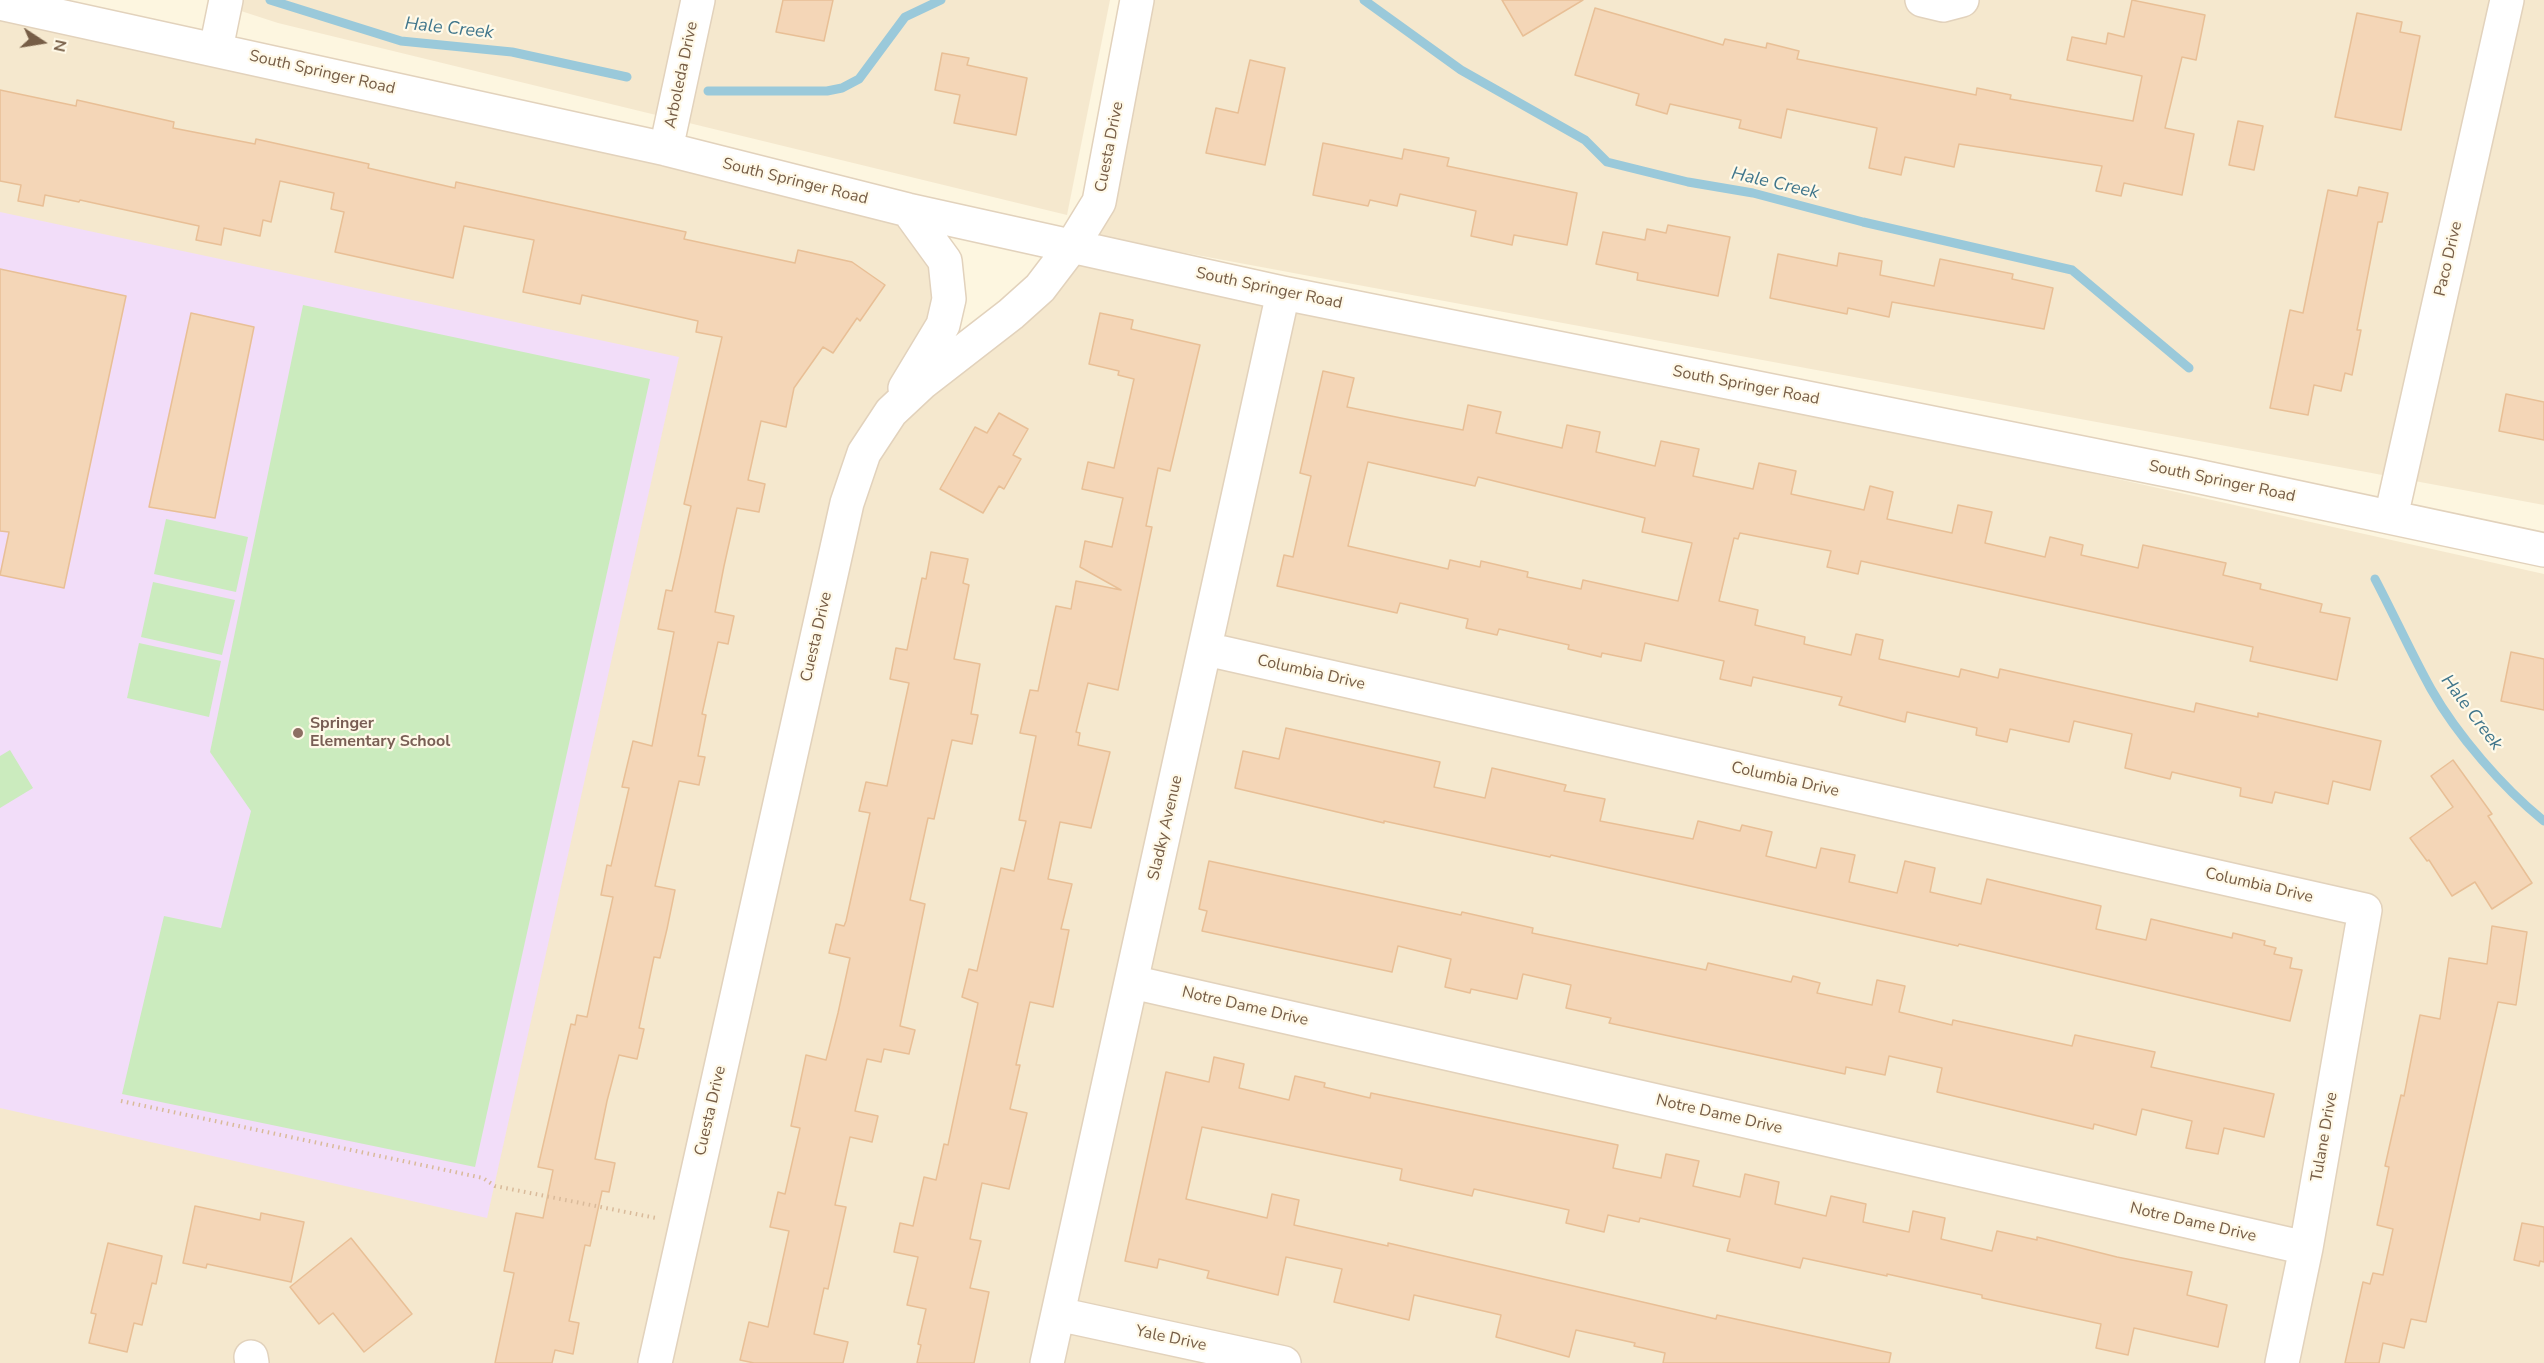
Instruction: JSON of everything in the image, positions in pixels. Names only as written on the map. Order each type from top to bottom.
[{"type":"street","points":[[216,49],[226,0]]},
{"type":"street","name":"Arboleda Drive","points":[[666,149],[698,0]]},
{"type":"street","name":"Cuesta Drive","points":[[655,1363],[847,503],[864,453],[891,412],[922,383],[1033,294],[1072,246],[1099,202],[1137,0]]},
{"type":"street","points":[[1922,0],[1943,5],[1962,0]]},
{"type":"street","name":"Paco Drive","points":[[2391,518],[2507,0]]},
{"type":"street","name":"South Springer Road","points":[[0,3],[666,149],[908,210],[1283,293],[2544,550]]},
{"type":"street","points":[[891,412],[943,325],[949,299],[945,261],[908,210]]},
{"type":"street","name":"Sladky Avenue","points":[[1047,1363],[1283,293]]},
{"type":"street","name":"Columbia Drive","points":[[1206,649],[2365,910]]},
{"type":"street","name":"Tulane Drive","points":[[2282,1363],[2306,1248],[2365,910]]},
{"type":"street","name":"Notre Dame Drive","points":[[1132,982],[2306,1248]]},
{"type":"street","name":"Yale Drive","points":[[1058,1314],[1284,1363]]},
{"type":"path","points":[[121,1101],[483,1178],[495,1186],[686,1224]]},
{"type":"shaded area","points":[[207,0],[1110,0],[1067,215],[278,23]]},
{"type":"shaded area","points":[[1147,0],[2544,0],[2544,505],[1094,236]]},
{"type":"shaded area","points":[[0,19],[908,210],[949,299],[892,409],[1072,246],[2544,574],[2544,1363],[0,1363]]},
{"type":"shaded area","name":"Springer Elementary School","points":[[0,212],[679,357],[487,1218],[0,1108]]},
{"type":"green space","points":[[303,305],[650,379],[475,1167],[122,1094],[164,916],[221,928],[251,811],[210,752]]},
{"type":"green space","points":[[166,519],[248,537],[236,592],[154,574]]},
{"type":"green space","points":[[153,582],[235,600],[222,655],[141,637]]},
{"type":"green space","points":[[139,643],[221,661],[209,717],[127,698]]},
{"type":"green space","points":[[10,750],[33,788],[0,808],[0,756]]},
{"type":"building","points":[[783,0],[833,0],[824,41],[776,32]]},
{"type":"building","points":[[1502,0],[1583,0],[1523,36]]},
{"type":"building","points":[[2132,0],[2205,15],[2196,60],[2182,57],[2165,128],[2194,134],[2182,195],[2124,183],[2121,196],[2096,191],[2102,166],[1959,144],[1954,167],[1905,157],[1901,175],[1869,168],[1877,128],[1787,109],[1781,138],[1739,128],[1741,120],[1670,104],[1667,114],[1636,105],[1639,94],[1575,75],[1595,8],[1723,45],[1725,39],[1766,48],[1767,43],[1799,51],[1797,59],[1976,95],[1977,88],[2011,95],[2010,99],[2133,121],[2142,76],[2067,60],[2072,37],[2106,44],[2108,33],[2124,37]]},
{"type":"building","points":[[2357,13],[2402,22],[2400,32],[2420,36],[2401,130],[2335,117]]},
{"type":"building","points":[[942,53],[969,58],[967,65],[1027,78],[1016,135],[954,123],[960,95],[935,90]]},
{"type":"building","points":[[1250,60],[1285,68],[1265,165],[1206,153],[1216,108],[1238,113]]},
{"type":"building","points":[[0,90],[76,106],[77,100],[174,122],[173,128],[255,144],[256,139],[369,164],[368,168],[455,188],[456,182],[686,232],[684,239],[795,263],[798,250],[852,262],[885,285],[860,321],[857,318],[833,353],[823,347],[794,388],[786,427],[761,421],[748,480],[765,484],[759,512],[737,508],[724,566],[715,612],[734,616],[728,644],[718,642],[702,714],[706,715],[698,756],[705,757],[699,785],[679,781],[655,886],[675,890],[667,929],[660,958],[654,957],[639,1028],[644,1029],[637,1059],[619,1055],[595,1159],[615,1163],[609,1192],[602,1191],[590,1246],[585,1245],[569,1321],[579,1323],[573,1354],[555,1350],[552,1363],[495,1363],[514,1273],[504,1271],[516,1213],[543,1218],[553,1170],[538,1167],[571,1024],[575,1025],[577,1015],[587,1017],[613,897],[601,895],[607,865],[611,866],[629,788],[622,787],[633,741],[652,746],[674,632],[658,629],[666,590],[672,591],[691,506],[684,504],[722,337],[696,332],[698,321],[582,295],[580,304],[523,292],[534,240],[464,226],[453,278],[335,252],[344,212],[331,209],[334,193],[280,181],[271,222],[263,220],[260,236],[224,228],[221,245],[196,240],[199,226],[80,200],[79,202],[45,195],[43,206],[18,201],[21,185],[0,181]]},
{"type":"building","points":[[2238,121],[2263,126],[2254,170],[2229,165]]},
{"type":"building","points":[[1323,143],[1402,159],[1404,149],[1449,158],[1447,166],[1577,193],[1567,245],[1514,235],[1512,245],[1471,236],[1476,211],[1400,194],[1397,206],[1370,200],[1368,206],[1313,195]]},
{"type":"building","points":[[2359,187],[2388,193],[2382,222],[2378,222],[2357,330],[2361,330],[2352,375],[2345,373],[2341,391],[2314,385],[2308,415],[2270,408],[2290,310],[2303,313],[2328,190],[2357,196]]},
{"type":"building","points":[[1668,225],[1730,237],[1718,296],[1637,280],[1638,273],[1596,264],[1603,232],[1645,240],[1647,229],[1666,233]]},
{"type":"building","points":[[1839,253],[1882,261],[1880,275],[1934,286],[1940,259],[2013,274],[2012,279],[2053,288],[2044,329],[1892,302],[1889,317],[1848,308],[1847,314],[1770,298],[1778,254],[1837,266]]},
{"type":"building","points":[[0,269],[126,296],[64,588],[0,575],[9,532],[0,531]]},
{"type":"building","points":[[191,313],[254,327],[215,518],[149,507]]},
{"type":"building","points":[[1100,313],[1133,320],[1131,329],[1200,345],[1170,471],[1158,468],[1146,526],[1152,527],[1118,690],[1088,683],[1076,732],[1080,733],[1078,745],[1110,752],[1091,828],[1060,822],[1048,879],[1072,884],[1061,929],[1069,930],[1053,1007],[1030,1002],[1016,1065],[1020,1065],[1010,1109],[1027,1113],[1009,1189],[982,1183],[970,1239],[981,1241],[970,1288],[989,1292],[974,1363],[917,1363],[921,1345],[918,1344],[926,1309],[907,1305],[918,1257],[894,1252],[900,1223],[913,1226],[924,1177],[936,1180],[944,1144],[948,1145],[978,1003],[962,997],[969,969],[977,971],[1001,868],[1014,871],[1026,821],[1019,820],[1036,736],[1020,733],[1030,690],[1038,691],[1056,606],[1071,609],[1076,581],[1121,590],[1080,567],[1085,541],[1112,547],[1123,498],[1082,489],[1088,462],[1114,468],[1134,379],[1118,375],[1119,371],[1089,364]]},
{"type":"building","points":[[1323,371],[1354,378],[1347,407],[1463,430],[1468,405],[1501,412],[1496,433],[1562,448],[1567,425],[1600,432],[1596,452],[1655,466],[1661,441],[1699,449],[1693,476],[1753,489],[1759,463],[1796,471],[1791,494],[1864,510],[1870,486],[1893,492],[1887,519],[1952,533],[1958,505],[1992,512],[1985,543],[2045,557],[2050,537],[2083,545],[2081,555],[2138,568],[2143,545],[2226,563],[2223,575],[2261,584],[2260,589],[2322,604],[2320,612],[2350,618],[2337,680],[2250,661],[2253,647],[1861,561],[1858,574],[1827,567],[1831,551],[1740,533],[1738,539],[1734,538],[1719,601],[1758,610],[1755,625],[1805,637],[1804,644],[1851,655],[1856,634],[1883,640],[1879,659],[1959,677],[1961,669],[1998,678],[2000,669],[2194,712],[2196,703],[2258,717],[2258,713],[2381,741],[2370,790],[2333,781],[2328,804],[2275,792],[2272,803],[2240,796],[2241,788],[2172,772],[2170,779],[2125,768],[2132,734],[2074,721],[2069,742],[2010,729],[2007,742],[1976,735],[1977,728],[1907,712],[1905,722],[1839,705],[1842,697],[1753,677],[1751,686],[1720,679],[1724,661],[1645,643],[1641,661],[1602,653],[1601,657],[1568,649],[1569,645],[1499,629],[1497,635],[1466,628],[1468,619],[1400,603],[1397,613],[1277,586],[1284,555],[1293,557],[1311,476],[1300,473]],"holes":[[[1368,462],[1475,486],[1478,477],[1645,518],[1642,532],[1692,543],[1678,601],[1583,580],[1581,589],[1527,577],[1528,572],[1481,561],[1480,567],[1450,560],[1448,569],[1348,546]]]},
{"type":"building","points":[[2506,394],[2544,402],[2544,440],[2499,431]]},
{"type":"building","points":[[999,413],[1028,429],[1013,455],[1021,459],[1004,489],[999,486],[983,513],[940,489],[975,427],[987,433]]},
{"type":"building","points":[[931,552],[968,559],[963,583],[969,585],[954,659],[980,664],[971,714],[978,715],[972,744],[952,740],[934,819],[928,818],[910,900],[925,904],[900,1026],[915,1030],[909,1054],[884,1049],[881,1062],[867,1059],[855,1111],[878,1116],[872,1142],[850,1137],[835,1205],[846,1207],[828,1289],[824,1288],[814,1334],[848,1342],[843,1363],[754,1363],[740,1360],[749,1322],[768,1327],[789,1231],[770,1227],[778,1192],[785,1194],[800,1128],[791,1126],[806,1055],[826,1060],[838,1013],[850,958],[829,953],[836,924],[844,926],[846,921],[870,813],[859,811],[866,782],[887,786],[909,683],[890,679],[896,648],[907,650],[922,578],[926,579]]},
{"type":"building","points":[[2511,652],[2544,659],[2544,710],[2501,701]]},
{"type":"building","points":[[1286,728],[1440,762],[1434,787],[1485,798],[1492,768],[1566,785],[1564,791],[1605,799],[1600,821],[1693,839],[1698,821],[1740,831],[1742,825],[1772,832],[1766,856],[1816,868],[1821,848],[1855,855],[1849,882],[1897,893],[1905,861],[1935,868],[1930,892],[1981,904],[1987,879],[2101,906],[2096,929],[2146,940],[2151,919],[2232,938],[2233,933],[2265,941],[2264,945],[2276,948],[2274,954],[2292,958],[2290,968],[2302,970],[2290,1021],[1959,944],[1958,946],[1551,855],[1550,857],[1384,821],[1384,823],[1235,788],[1243,751],[1279,759]]},
{"type":"building","points":[[2453,760],[2492,814],[2488,816],[2532,883],[2492,909],[2475,882],[2452,896],[2429,860],[2427,861],[2410,838],[2453,807],[2431,776]]},
{"type":"building","points":[[1209,861],[1461,915],[1462,912],[1533,928],[1532,933],[1706,970],[1708,963],[1791,982],[1793,976],[1820,983],[1817,993],[1872,1005],[1877,980],[1905,986],[1899,1012],[1952,1025],[1953,1020],[2072,1046],[2075,1035],[2155,1052],[2151,1067],[2274,1094],[2264,1137],[2224,1128],[2218,1154],[2186,1148],[2192,1121],[2142,1109],[2136,1135],[2094,1124],[2093,1129],[1937,1092],[1942,1068],[1889,1056],[1885,1075],[1846,1067],[1845,1074],[1609,1023],[1611,1018],[1566,1008],[1571,985],[1523,974],[1517,999],[1471,989],[1470,993],[1445,987],[1451,959],[1398,946],[1392,972],[1202,931],[1207,911],[1199,909]]},
{"type":"building","points":[[2492,926],[2527,932],[2516,1005],[2498,1002],[2426,1322],[2411,1319],[2404,1348],[2383,1343],[2379,1363],[2345,1363],[2363,1282],[2370,1284],[2373,1273],[2383,1275],[2393,1229],[2377,1225],[2389,1167],[2385,1166],[2401,1095],[2404,1096],[2420,1015],[2440,1019],[2449,958],[2487,964]]},
{"type":"building","points":[[1214,1057],[1244,1064],[1239,1088],[1289,1100],[1295,1076],[1325,1083],[1324,1087],[1370,1098],[1371,1093],[1618,1145],[1613,1168],[1661,1178],[1666,1154],[1699,1161],[1693,1186],[1740,1197],[1745,1174],[1779,1182],[1775,1204],[1826,1216],[1831,1196],[1866,1204],[1863,1222],[1909,1232],[1913,1211],[1945,1218],[1941,1239],[1992,1251],[1997,1231],[2037,1240],[2037,1237],[2117,1257],[2192,1272],[2187,1295],[2227,1305],[2218,1347],[2134,1328],[2128,1355],[2096,1348],[2101,1324],[1982,1298],[1982,1295],[1803,1258],[1800,1268],[1727,1251],[1730,1239],[1640,1218],[1639,1222],[1608,1215],[1604,1232],[1566,1223],[1569,1210],[1474,1189],[1472,1196],[1400,1180],[1402,1169],[1202,1127],[1186,1199],[1267,1218],[1272,1194],[1299,1200],[1294,1225],[1388,1246],[1388,1243],[1716,1319],[1717,1315],[1891,1353],[1889,1363],[1663,1363],[1665,1353],[1634,1346],[1635,1343],[1576,1330],[1569,1357],[1496,1337],[1501,1315],[1414,1295],[1409,1320],[1334,1302],[1342,1269],[1286,1257],[1278,1295],[1207,1278],[1209,1271],[1159,1259],[1157,1268],[1125,1261],[1166,1072],[1209,1082]]},
{"type":"building","points":[[195,1206],[260,1220],[261,1213],[304,1222],[291,1282],[207,1264],[206,1268],[183,1263]]},
{"type":"building","points":[[2522,1223],[2544,1227],[2544,1262],[2540,1261],[2539,1266],[2514,1260]]},
{"type":"building","points":[[351,1238],[412,1314],[364,1352],[333,1313],[319,1324],[290,1287]]},
{"type":"building","points":[[108,1243],[162,1256],[156,1284],[152,1283],[142,1325],[134,1323],[127,1352],[89,1343],[96,1314],[91,1313]]},
{"type":"waterway","name":"Hale Creek","points":[[270,0],[401,41],[512,52],[627,77]]},
{"type":"waterway","name":"Hale Creek","points":[[708,91],[827,91],[842,88],[859,79],[905,17],[941,0]]},
{"type":"waterway","name":"Hale Creek","points":[[1364,0],[1461,70],[1585,140],[1607,162],[1688,182],[1753,193],[1863,222],[2072,270],[2189,368]]},
{"type":"waterway","name":"Hale Creek","points":[[2375,579],[2442,707],[2467,742],[2497,777],[2544,821]]},
{"type":"place","name":"Springer Elementary School","points":[[298,733]]}]
